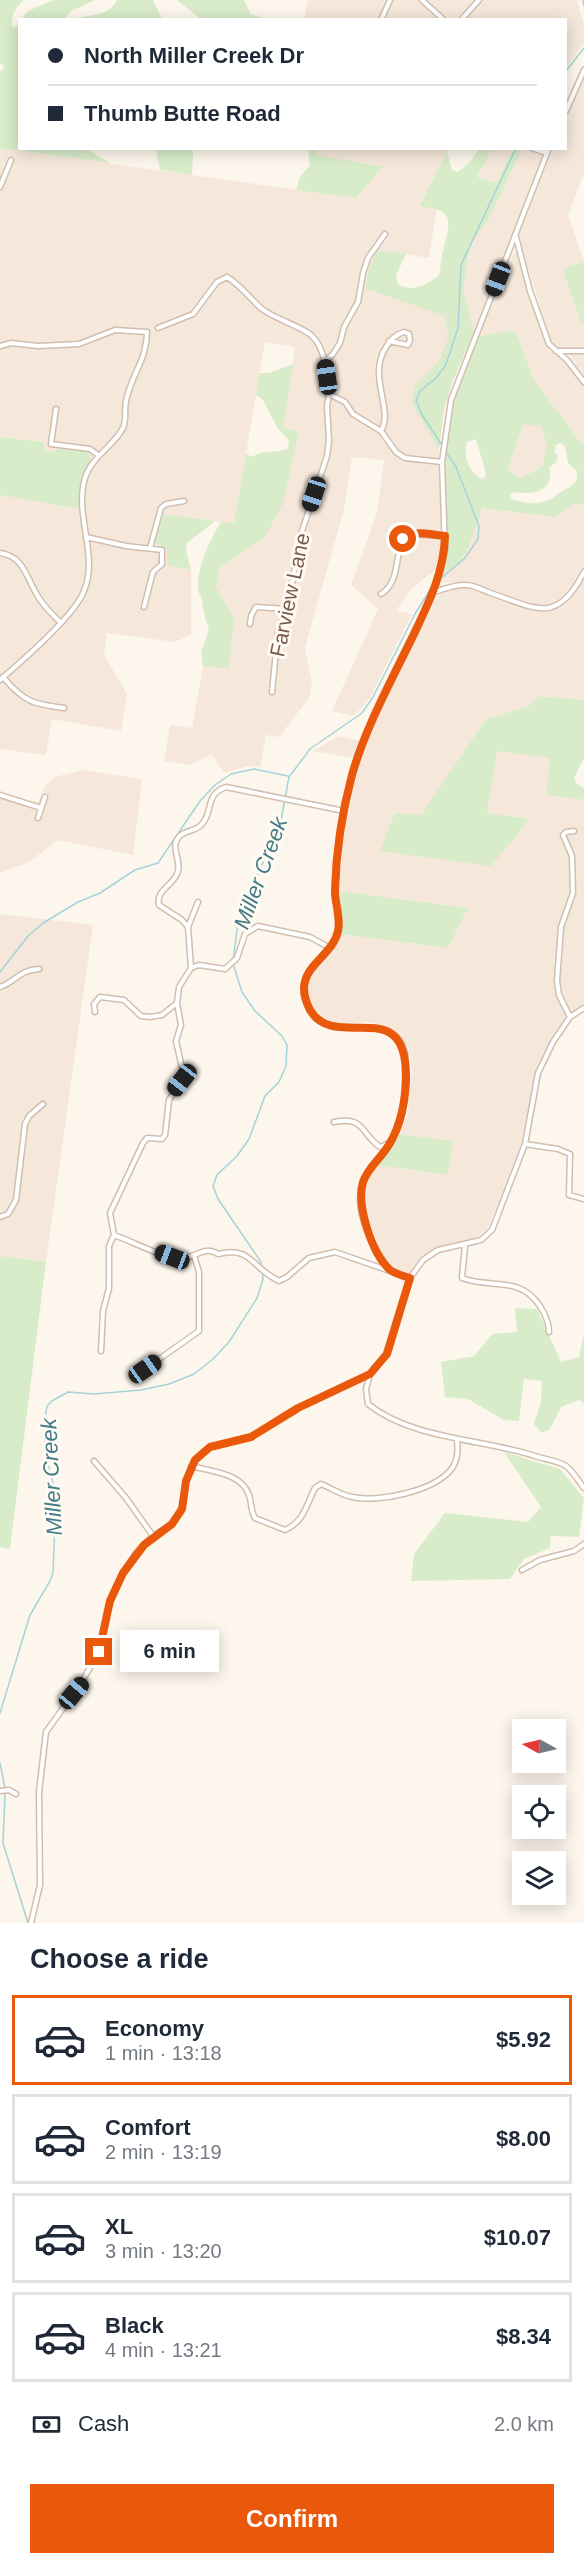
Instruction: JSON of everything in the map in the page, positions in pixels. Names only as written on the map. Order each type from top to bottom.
[{"type":"street","points":[[382,18],[390,0]]},
{"type":"street","points":[[422,0],[442,18]]},
{"type":"street","points":[[463,18],[479,0]]},
{"type":"street","points":[[567,109],[584,70]]},
{"type":"street","points":[[390,1271],[377,1250],[361,1213],[360,1194],[364,1180],[390,1143],[401,1118],[406,1080],[404,1052],[396,1038],[381,1029],[327,1026],[314,1016],[306,1001],[304,987],[308,971],[330,948],[339,931],[336,879],[344,811],[361,744],[434,592],[445,550],[442,462],[451,400],[548,151]]},
{"type":"street","points":[[0,187],[11,160]]},
{"type":"street","points":[[158,328],[193,314],[217,282],[227,277],[270,314],[312,335],[325,361],[340,343],[344,327],[358,302],[363,273],[369,258],[385,234]]},
{"type":"street","points":[[515,236],[532,298],[549,344],[567,360],[584,382]]},
{"type":"street","points":[[0,346],[11,343],[38,346],[79,344],[116,330],[147,332],[147,348],[125,402],[124,426],[90,466],[83,492],[90,559],[86,586],[74,608],[2,679],[35,704],[64,708]]},
{"type":"street","points":[[381,431],[384,412],[378,372],[380,356],[389,341],[396,334],[404,332],[409,334],[408,345],[389,341]]},
{"type":"street","points":[[555,351],[584,351]]},
{"type":"street","name":"Farview Lane","points":[[272,692],[278,631],[287,609],[302,531],[327,456],[329,394],[325,361]]},
{"type":"street","points":[[329,394],[345,402],[353,414],[381,431],[396,452],[405,458],[442,462]]},
{"type":"street","points":[[56,409],[51,444],[90,449],[98,455]]},
{"type":"street","points":[[150,548],[161,508],[166,504],[184,501]]},
{"type":"street","points":[[381,594],[393,581],[403,539],[408,534],[445,536]]},
{"type":"street","points":[[86,537],[126,546],[162,550],[164,556],[162,564],[153,572],[149,595],[144,607]]},
{"type":"street","points":[[0,553],[10,555],[21,563],[46,608],[60,622]]},
{"type":"street","points":[[434,592],[456,585],[469,585],[536,608],[554,608],[566,601],[584,572]]},
{"type":"street","points":[[250,624],[256,607],[287,609]]},
{"type":"street","points":[[188,927],[182,920],[159,905],[158,900],[160,893],[177,875],[178,858],[175,846],[177,839],[182,834],[200,827],[205,821],[212,797],[218,789],[226,787],[344,811]]},
{"type":"street","points":[[0,795],[42,808]]},
{"type":"street","points":[[38,818],[45,797]]},
{"type":"street","points":[[570,1017],[560,994],[558,981],[561,927],[573,893],[572,856],[563,835],[574,831]]},
{"type":"street","points":[[101,1351],[103,1311],[109,1288],[110,1246],[114,1235],[110,1213],[143,1143],[147,1138],[162,1139],[165,1135],[171,1094],[182,1080],[182,1062],[176,1041],[181,1025],[177,1003],[179,987],[191,968],[188,927],[198,902]]},
{"type":"street","points":[[191,968],[199,965],[225,969],[237,958],[245,934],[258,926],[310,937],[330,948]]},
{"type":"street","points":[[0,987],[12,982],[26,970],[39,969]]},
{"type":"street","points":[[95,1012],[94,1004],[100,997],[124,1000],[141,1016],[150,1017],[162,1015],[177,1003]]},
{"type":"street","points":[[32,1923],[40,1885],[39,1792],[46,1732],[81,1683],[99,1652],[110,1601],[123,1573],[135,1554],[153,1536],[172,1524],[182,1509],[186,1481],[195,1460],[210,1447],[251,1437],[298,1408],[370,1374],[387,1354],[410,1278],[423,1260],[438,1250],[481,1240],[492,1230],[525,1144],[538,1073],[553,1042],[570,1017],[584,1008]]},
{"type":"street","points":[[0,1217],[8,1214],[16,1200],[25,1124],[29,1116],[43,1104]]},
{"type":"street","points":[[334,1122],[346,1119],[354,1121],[360,1124],[380,1147],[390,1143]]},
{"type":"street","points":[[525,1144],[558,1149],[570,1154],[568,1190],[573,1197],[584,1199]]},
{"type":"street","points":[[114,1235],[172,1257],[183,1258],[203,1250],[212,1250],[218,1254],[233,1250],[242,1252],[259,1269],[279,1281],[309,1258],[335,1252],[410,1278]]},
{"type":"street","points":[[465,1245],[462,1278],[524,1289],[543,1311],[549,1332]]},
{"type":"street","points":[[145,1369],[199,1331],[199,1272],[194,1255]]},
{"type":"street","points":[[370,1374],[366,1389],[368,1404],[378,1412],[394,1420],[457,1440],[515,1449],[566,1466],[584,1488]]},
{"type":"street","points":[[191,1466],[232,1476],[239,1481],[250,1496],[250,1508],[255,1518],[285,1530],[294,1526],[300,1519],[315,1488],[321,1484],[349,1497],[361,1498],[414,1491],[429,1485],[452,1469],[458,1456],[457,1440]]},
{"type":"street","points":[[94,1461],[126,1498],[153,1536]]},
{"type":"street","points":[[522,1570],[540,1560],[574,1551],[584,1544]]},
{"type":"street","points":[[0,1791],[9,1790],[16,1794]]},
{"type":"shaded area","points":[[308,0],[577,0],[584,25],[584,43],[567,66],[567,18],[304,18]]},
{"type":"shaded area","points":[[584,75],[584,173],[568,215],[584,261],[562,270],[582,325],[584,324],[584,376],[565,349],[556,348],[550,339],[518,235],[553,150],[567,150],[567,117]]},
{"type":"shaded area","points":[[0,148],[356,198],[314,155],[315,150],[448,150],[419,205],[437,208],[429,258],[379,250],[366,289],[445,316],[448,338],[439,361],[414,387],[412,404],[439,450],[442,544],[437,569],[411,589],[396,611],[412,614],[370,698],[354,716],[332,711],[378,609],[351,585],[377,513],[384,460],[352,457],[344,509],[305,648],[312,682],[309,698],[279,737],[266,735],[260,767],[248,766],[224,773],[212,754],[190,765],[164,761],[170,725],[192,728],[203,666],[229,669],[234,618],[216,587],[220,568],[265,537],[299,431],[283,428],[295,347],[265,342],[234,524],[163,514],[155,543],[167,550],[167,565],[191,570],[191,635],[175,642],[107,633],[104,655],[127,694],[121,731],[52,719],[46,755],[0,749],[0,495],[79,509],[80,488],[90,459],[60,448],[50,452],[45,449],[43,442],[0,437]]},
{"type":"shaded area","points":[[491,150],[513,150],[496,183],[477,177]]},
{"type":"shaded area","points":[[522,150],[547,150],[474,332],[463,288],[470,245],[489,219]]},
{"type":"shaded area","points":[[514,252],[517,254],[548,345],[552,351],[562,355],[584,383],[584,447],[534,380],[515,330],[479,336]]},
{"type":"shaded area","points":[[523,423],[541,426],[547,445],[542,467],[521,478],[507,470]]},
{"type":"shaded area","points":[[574,504],[584,505],[584,567],[573,590],[557,603],[548,606],[537,605],[471,582],[440,583],[442,573],[448,571],[472,541],[482,508],[555,517]]},
{"type":"shaded area","points":[[584,577],[584,700],[538,696],[529,706],[486,719],[421,815],[380,851],[529,819],[487,813],[496,750],[550,758],[546,795],[584,800],[584,1003],[563,1022],[537,1065],[522,1142],[488,1228],[477,1237],[439,1246],[421,1257],[408,1274],[394,1269],[386,1261],[365,1213],[363,1197],[367,1179],[377,1165],[447,1175],[453,1141],[400,1134],[408,1113],[412,1068],[408,1046],[394,1031],[381,1025],[367,1022],[341,1026],[329,1024],[317,1016],[309,1004],[307,987],[311,971],[334,948],[340,934],[448,948],[468,908],[339,891],[344,820],[351,786],[366,741],[431,606],[442,592],[457,587],[470,588],[532,611],[551,611],[564,606],[576,593]]},
{"type":"shaded area","points":[[339,736],[360,741],[354,758],[312,751]]},
{"type":"shaded area","points":[[83,770],[142,779],[133,855],[58,840],[29,862],[0,873],[0,791],[38,803],[45,786],[54,777]]},
{"type":"shaded area","points":[[0,914],[93,925],[46,1262],[0,1256]]},
{"type":"green space","points":[[0,0],[24,0],[12,18],[12,26],[15,28],[18,25],[18,150],[89,150],[110,163],[0,148],[0,71],[4,69],[3,64],[0,64]]},
{"type":"green space","points":[[53,0],[95,0],[71,11],[66,18],[23,18],[28,11]]},
{"type":"green space","points":[[117,0],[153,0],[162,18],[80,18],[104,12]]},
{"type":"green space","points":[[177,0],[244,0],[251,14],[264,18],[200,18]]},
{"type":"green space","points":[[156,150],[193,151],[192,175],[160,170]]},
{"type":"green space","points":[[308,150],[315,150],[315,155],[383,167],[356,198],[296,190],[300,177],[310,165]]},
{"type":"green space","points":[[478,150],[491,150],[477,177],[496,183],[513,150],[522,150],[489,219],[470,245],[463,288],[474,332],[452,383],[444,409],[439,450],[412,404],[414,387],[439,361],[448,338],[445,316],[366,289],[367,278],[378,250],[406,254],[396,275],[398,284],[404,287],[420,287],[439,275],[448,228],[447,217],[438,210],[419,206],[447,152],[452,170],[458,172],[471,161]]},
{"type":"green space","points":[[584,261],[584,324],[582,325],[562,269]]},
{"type":"green space","points":[[515,330],[534,380],[584,447],[584,505],[574,504],[555,517],[482,508],[464,555],[452,569],[443,573],[447,539],[447,436],[460,385],[479,336]],"holes":[[[523,424],[541,426],[547,445],[542,467],[521,478],[507,470]],[[476,439],[486,473],[483,479],[470,469],[466,459],[467,442]],[[561,443],[565,447],[568,463],[577,471],[575,482],[543,502],[525,503],[511,499],[513,492],[534,492],[545,487],[549,482],[549,468],[556,462],[558,456],[554,451],[556,445]]]},
{"type":"green space","points":[[293,364],[283,428],[299,431],[283,503],[265,537],[220,568],[216,587],[234,618],[229,669],[203,666],[201,652],[209,629],[198,590],[202,563],[221,522],[234,523],[246,454],[253,457],[257,454],[288,448],[289,440],[278,429],[263,400],[256,395],[259,373],[269,373]]},
{"type":"green space","points":[[0,437],[43,442],[45,449],[50,452],[63,447],[88,452],[90,459],[80,488],[79,509],[0,495]]},
{"type":"green space","points":[[163,514],[215,521],[187,543],[186,551],[191,570],[167,565],[167,550],[155,543]]},
{"type":"green space","points":[[538,696],[584,700],[584,758],[574,778],[577,784],[584,788],[584,800],[546,795],[550,758],[497,751],[487,813],[530,819],[491,866],[380,851],[395,813],[421,815],[486,719],[529,706]]},
{"type":"green space","points":[[339,891],[468,908],[448,948],[340,934],[342,920]]},
{"type":"green space","points":[[400,1134],[453,1141],[448,1175],[377,1165]]},
{"type":"green space","points":[[0,1256],[46,1262],[10,1549],[0,1547]]},
{"type":"green space","points":[[515,1308],[537,1309],[561,1362],[579,1357],[584,1333],[584,1404],[579,1400],[561,1407],[550,1429],[542,1433],[534,1424],[541,1402],[542,1381],[524,1379],[519,1421],[504,1420],[468,1399],[445,1397],[441,1362],[474,1356],[492,1334],[517,1332]]},
{"type":"green space","points":[[504,1452],[560,1469],[584,1498],[579,1537],[551,1536],[550,1548],[524,1559],[510,1579],[411,1581],[414,1554],[445,1513],[528,1522],[541,1507]]},
{"type":"waterway","name":"Miller Creek","points":[[583,0],[584,6]]},
{"type":"waterway","name":"Miller Creek","points":[[567,70],[584,48]]},
{"type":"waterway","name":"Miller Creek","points":[[439,580],[465,558],[478,539],[479,526],[456,467],[421,413],[416,400],[420,391],[436,378],[445,366],[458,328],[461,265],[515,150]]},
{"type":"waterway","name":"Miller Creek","points":[[233,960],[238,923],[250,902],[255,881],[281,820],[289,777],[310,749],[362,713],[373,697],[415,614],[433,585]]},
{"type":"waterway","points":[[0,972],[28,936],[43,923],[78,902],[100,893],[135,870],[158,863],[200,801],[215,785],[231,774],[254,769],[288,776]]},
{"type":"waterway","name":"Miller Creek","points":[[0,1713],[30,1615],[53,1573],[56,1494],[46,1457],[44,1425],[47,1406],[68,1392],[94,1394],[141,1390],[169,1384],[194,1374],[229,1342],[257,1298],[263,1279],[261,1262],[218,1199],[213,1186],[217,1175],[237,1156],[249,1139],[265,1096],[279,1082],[286,1066],[287,1045],[282,1036],[255,1011],[242,992],[233,964]]},
{"type":"waterway","name":"Miller Creek","points":[[0,1763],[5,1788]]},
{"type":"waterway","name":"Miller Creek","points":[[5,1793],[3,1843],[28,1923]]},
{"type":"route","points":[[99,1652],[110,1601],[123,1573],[135,1554],[153,1536],[172,1524],[182,1509],[186,1481],[195,1460],[210,1447],[251,1437],[298,1408],[370,1374],[387,1354],[410,1278],[390,1271],[382,1259],[361,1213],[360,1194],[364,1180],[372,1166],[395,1136],[401,1118],[406,1080],[404,1052],[396,1038],[381,1029],[365,1026],[339,1028],[327,1026],[314,1016],[306,1001],[304,987],[308,971],[330,948],[339,931],[335,895],[342,827],[351,777],[361,744],[434,592],[445,550],[445,536],[414,533],[408,534],[403,539]]}]
